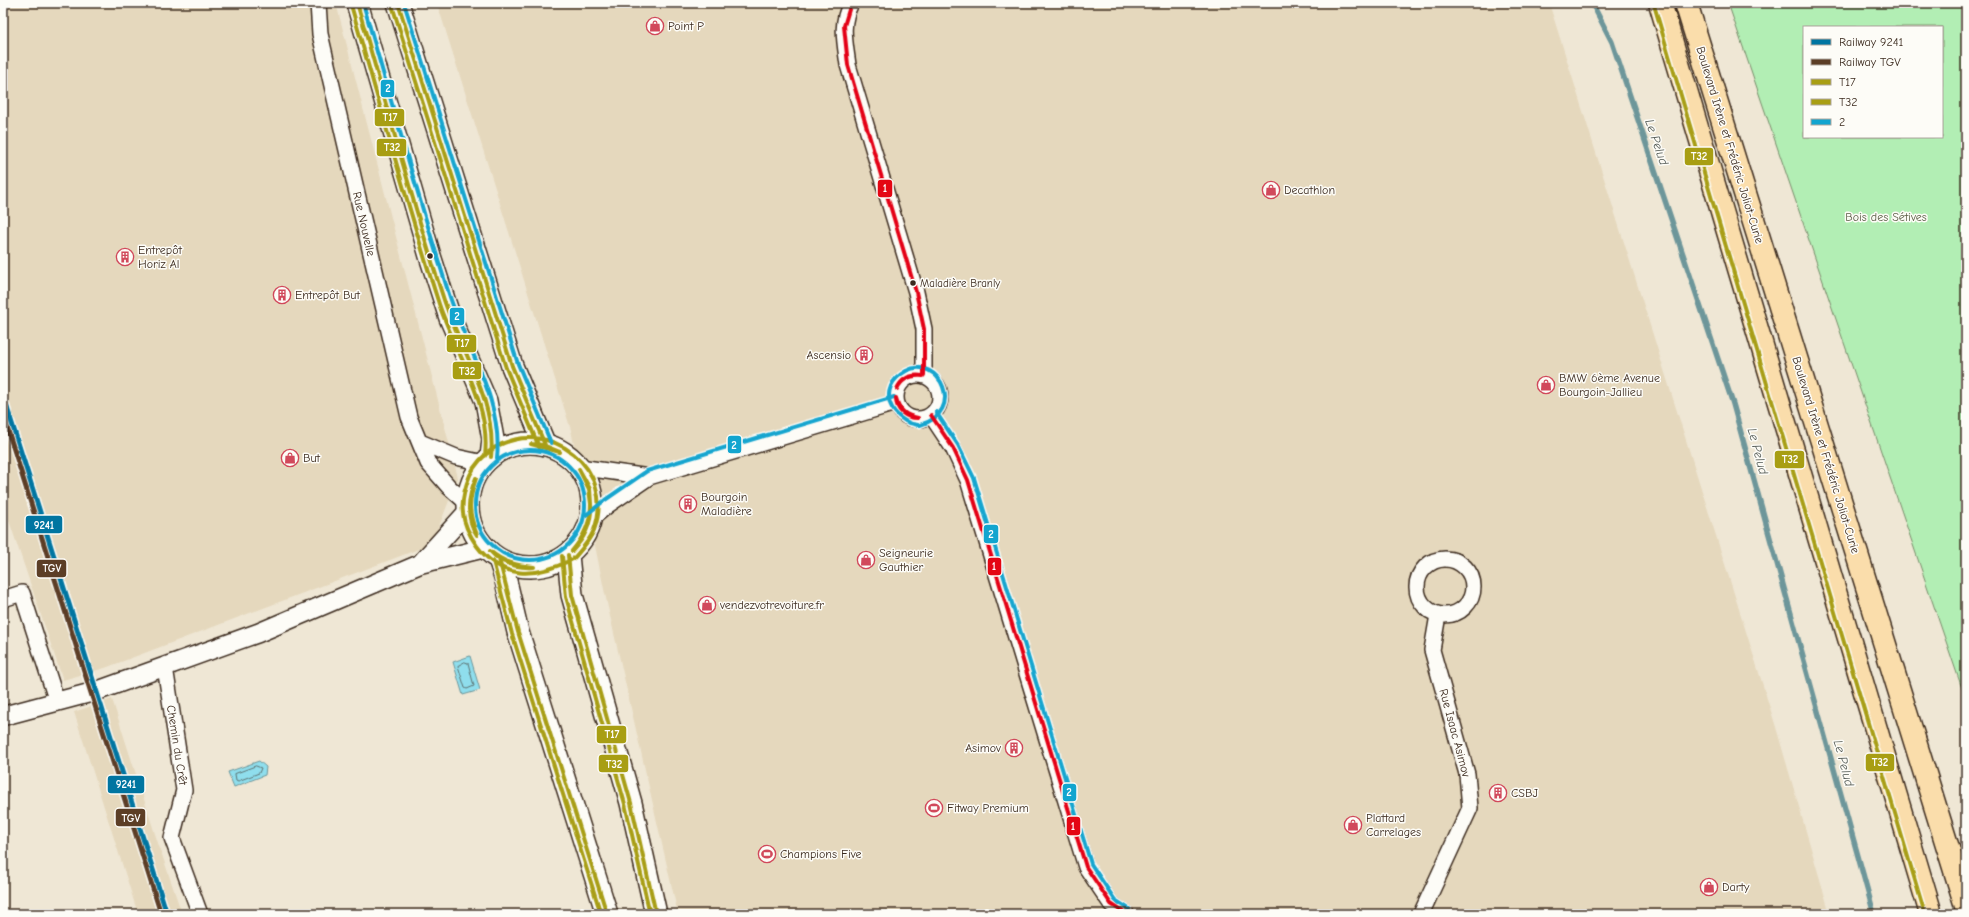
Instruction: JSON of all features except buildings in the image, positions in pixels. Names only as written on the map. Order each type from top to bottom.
[{"type":"main road","points":[[357,3],[432,263],[450,318],[486,400],[493,439],[488,460]]},
{"type":"main road","points":[[398,3],[512,366],[545,445]]},
{"type":"main road","points":[[1660,3],[1932,914]]},
{"type":"main road","name":"Boulevard Irène et Frédéric Joliot-Curie","points":[[1686,3],[1966,906]]},
{"type":"main road","points":[[492,554],[516,566],[534,568],[552,564],[568,554],[578,545],[586,534],[590,520],[591,496],[588,483],[579,467],[569,457],[545,445],[526,443],[508,447],[488,460],[472,482],[468,508],[473,531],[492,554],[505,578],[518,632],[607,914]]},
{"type":"main road","points":[[568,554],[572,595],[631,803],[656,914]]},
{"type":"street","name":"Rue Nouvelle","points":[[318,3],[320,34],[409,417],[428,463],[468,508]]},
{"type":"street","points":[[845,7],[844,38],[848,65],[902,244],[922,322],[924,375]]},
{"type":"street","points":[[924,375],[935,383],[940,396],[936,410],[931,415],[918,419],[910,418],[904,414],[896,403],[895,396],[900,384],[911,376],[924,375]]},
{"type":"street","points":[[590,520],[608,505],[649,477],[896,403]]},
{"type":"street","points":[[931,415],[953,448],[968,480],[1086,867],[1111,904],[1126,914]]},
{"type":"street","points":[[420,442],[456,457],[488,460]]},
{"type":"street","points":[[579,467],[649,477]]},
{"type":"street","points":[[420,564],[468,508]]},
{"type":"street","points":[[3,716],[91,693],[258,634],[420,564],[492,554]]},
{"type":"street","points":[[3,599],[22,593],[57,702]]},
{"type":"street","name":"Rue Isaac Asimov","points":[[1421,914],[1470,808],[1467,774],[1432,650],[1438,615]]},
{"type":"street","name":"Chemin du Crêt","points":[[165,667],[184,790],[172,838],[200,914]]},
{"type":"shaded area","points":[[3,3],[336,3],[458,478],[432,544],[105,668],[63,680],[3,503]]},
{"type":"shaded area","points":[[437,3],[1549,3],[1775,724],[1830,914],[678,914],[605,594],[571,430]]},
{"type":"shaded area","points":[[112,699],[182,914],[138,914],[74,712]]},
{"type":"green space","name":"Bois des Sétives","points":[[1728,3],[1966,3],[1966,700]]},
{"type":"water","points":[[470,656],[480,690],[463,695],[453,662]]},
{"type":"water","points":[[259,761],[266,767],[265,775],[234,787],[228,772]]},
{"type":"waterway","name":"Le Pelud","points":[[1592,3],[1612,42],[1733,404],[1874,914]]},
{"type":"rail line","name":"9241","points":[[3,395],[167,914]]},
{"type":"rail line","name":"TGV","points":[[3,415],[161,914]]},
{"type":"transit line","name":"T17","points":[[357,3],[432,263],[451,319],[476,377],[489,416],[491,457]]},
{"type":"transit line","name":"2","points":[[363,3],[449,294],[489,394],[497,436],[497,458]]},
{"type":"transit line","name":"T17","points":[[398,3],[512,366],[545,445]]},
{"type":"transit line","name":"2","points":[[404,3],[518,364],[551,443]]},
{"type":"transit line","name":"1","points":[[851,3],[844,26],[848,65],[916,292],[924,329],[924,375]]},
{"type":"transit line","name":"T32","points":[[351,5],[427,267],[446,323],[478,398],[483,417],[485,456]]},
{"type":"transit line","name":"T32","points":[[392,5],[506,368],[539,447]]},
{"type":"transit line","name":"T32","points":[[1654,5],[1925,914]]},
{"type":"transit line","name":"2","points":[[918,425],[911,424],[899,417],[891,406],[889,400],[889,393],[895,379],[906,371],[918,368],[929,370],[937,377],[943,387],[945,398],[942,409],[934,418],[920,425]]},
{"type":"transit line","name":"1","points":[[897,389],[901,382],[910,376],[923,376]]},
{"type":"transit line","name":"1","points":[[897,389],[901,382],[907,378],[923,376]]},
{"type":"transit line","name":"2","points":[[586,515],[647,471],[894,397]]},
{"type":"transit line","name":"1","points":[[896,398],[903,412],[918,418]]},
{"type":"transit line","name":"1","points":[[896,398],[896,403],[902,413],[910,417],[918,418]]},
{"type":"transit line","name":"2","points":[[936,412],[958,445],[974,478],[1091,864],[1115,900],[1129,909]]},
{"type":"transit line","name":"1","points":[[931,415],[953,448],[968,480],[1086,867],[1111,904],[1126,914]]},
{"type":"transit line","name":"T32","points":[[571,560],[545,570],[520,572],[508,570],[497,565],[477,546],[466,526],[463,498],[474,467],[494,448],[515,440],[536,438],[556,443],[573,454],[587,469],[596,487],[599,508],[592,534],[585,546],[573,559]]},
{"type":"transit line","name":"T17","points":[[531,444],[543,445],[560,452]]},
{"type":"transit line","name":"T17","points":[[531,444],[560,452]]},
{"type":"transit line","name":"2","points":[[530,450],[551,454],[561,459],[569,466],[576,474],[581,484],[585,505],[581,526],[576,536],[569,544],[561,551],[551,556],[530,560],[509,556],[499,551],[491,544],[484,536],[479,526],[475,505],[479,484],[484,474],[491,466],[499,459],[509,454],[530,450]]},
{"type":"transit line","name":"T17","points":[[579,469],[590,489],[591,504]]},
{"type":"transit line","name":"T17","points":[[579,469],[589,489],[591,504]]},
{"type":"transit line","name":"T17","points":[[476,478],[470,500],[470,507],[472,520],[477,535]]},
{"type":"transit line","name":"T17","points":[[476,478],[471,492],[469,514],[473,528],[477,535]]},
{"type":"transit line","name":"T17","points":[[572,551],[586,529],[590,517],[591,504]]},
{"type":"transit line","name":"T17","points":[[572,551],[581,541],[587,529],[591,504]]},
{"type":"transit line","name":"T17","points":[[490,551],[510,563],[534,567]]},
{"type":"transit line","name":"T17","points":[[490,551],[499,559],[509,564],[521,567],[534,567]]},
{"type":"transit line","name":"T17","points":[[568,555],[572,595],[631,803],[656,914]]},
{"type":"transit line","name":"T32","points":[[562,556],[566,597],[625,804],[650,914]]},
{"type":"transit line","name":"T17","points":[[499,559],[518,632],[607,914]]},
{"type":"transit line","name":"T32","points":[[493,561],[512,634],[601,914]]},
{"type":"place","name":"Point P","points":[[655,26]]},
{"type":"place","name":"Decathlon","points":[[1271,190]]},
{"type":"place","name":"Entrepôt Horiz Al","points":[[125,257]]},
{"type":"place","name":"Maladière Branly","points":[[913,283]]},
{"type":"place","name":"Entrepôt But","points":[[282,295]]},
{"type":"place","name":"Ascensio","points":[[864,355]]},
{"type":"place","name":"BMW 6ème Avenue Bourgoin-Jallieu","points":[[1546,385]]},
{"type":"place","name":"But","points":[[290,458]]},
{"type":"place","name":"Bourgoin Maladière","points":[[688,504]]},
{"type":"place","name":"Seigneurie Gauthier","points":[[866,560]]},
{"type":"place","name":"vendezvotrevoiture.fr","points":[[707,605]]},
{"type":"place","name":"Asimov","points":[[1014,748]]},
{"type":"place","name":"CSBJ","points":[[1498,793]]},
{"type":"place","name":"Fitway Premium","points":[[934,808]]},
{"type":"place","name":"Plattard Carrelages","points":[[1353,825]]},
{"type":"place","name":"Champions Five","points":[[767,854]]},
{"type":"place","name":"Darty","points":[[1709,887]]}]
